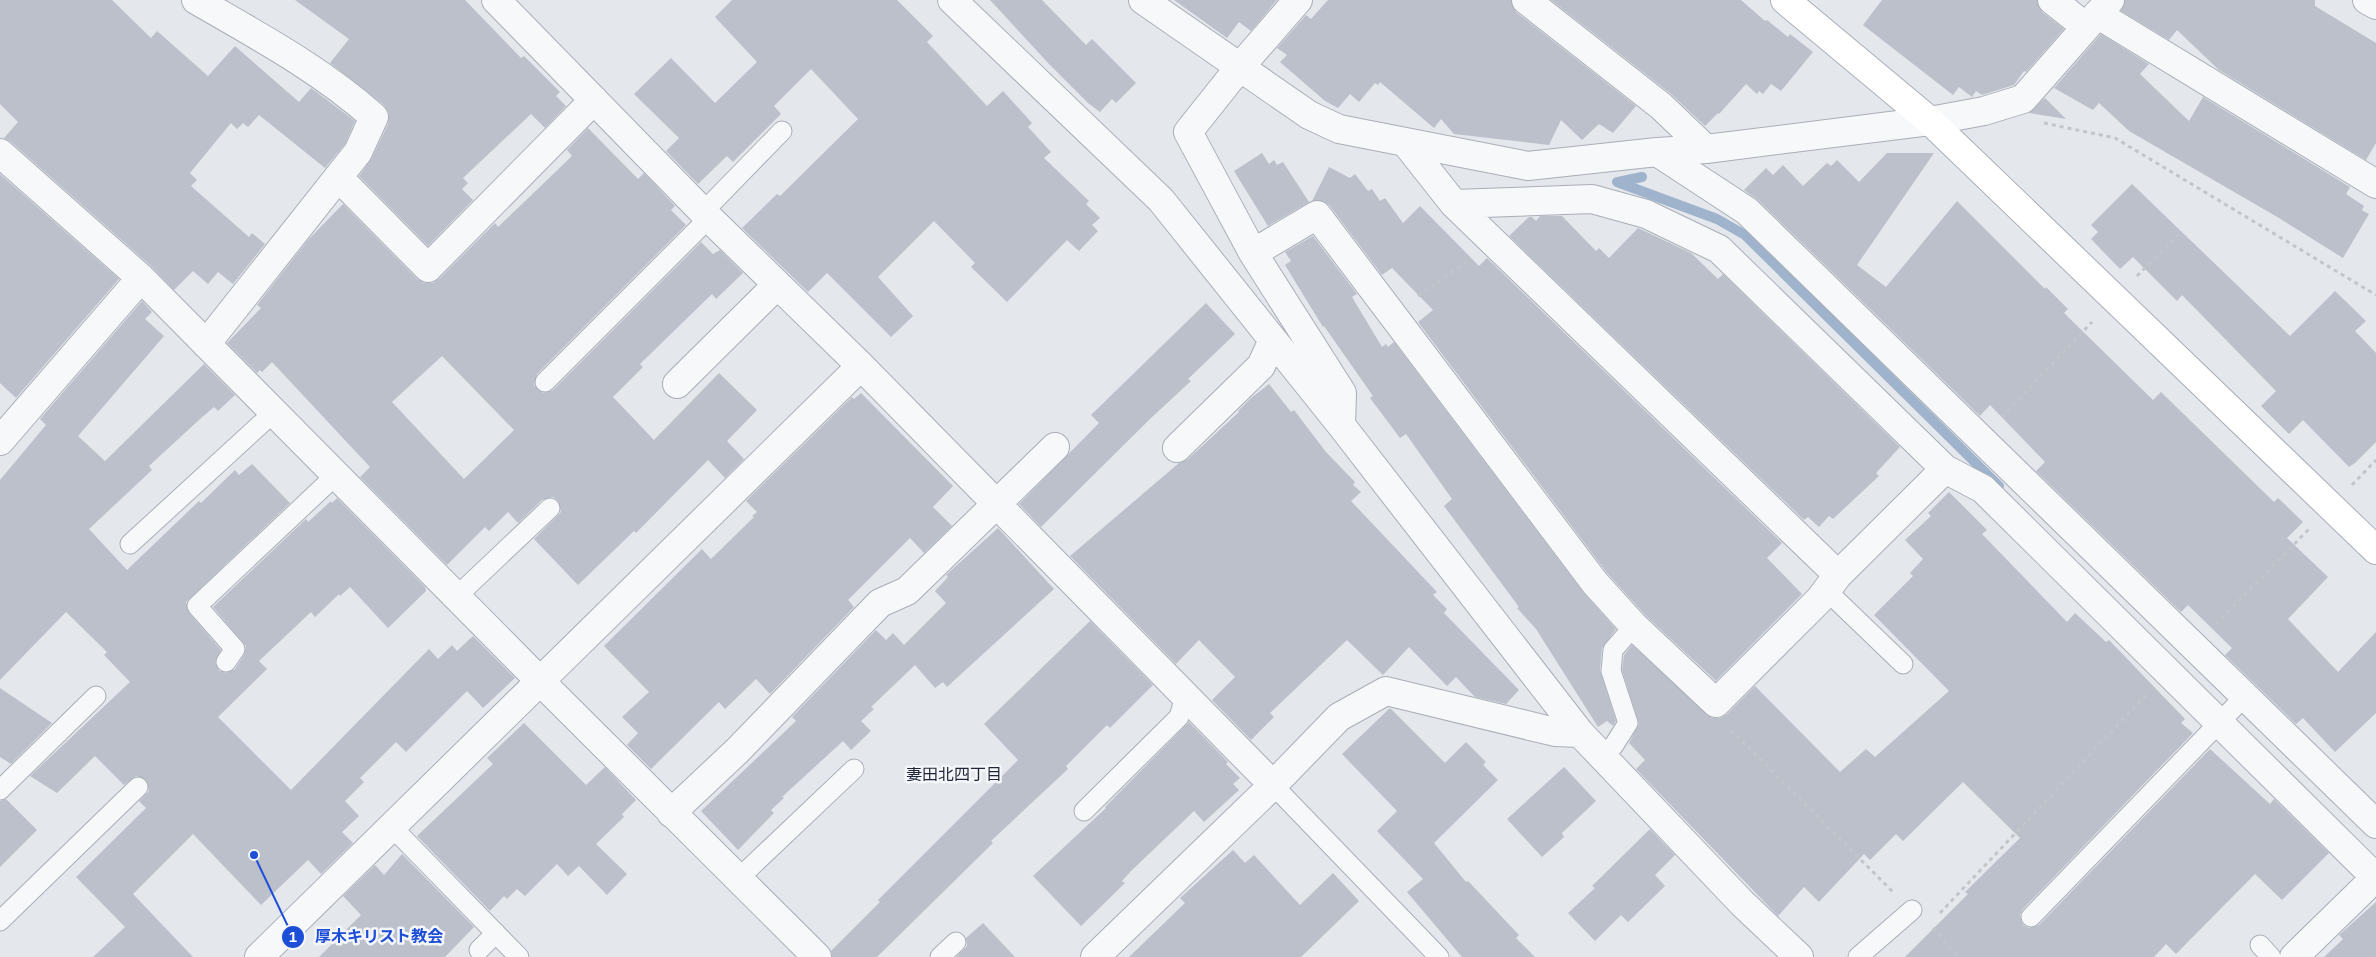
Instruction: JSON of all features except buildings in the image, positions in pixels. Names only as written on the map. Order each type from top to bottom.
[{"type":"street","points":[[196,0],[304,64],[345,91],[374,117],[358,152],[206,344]]},
{"type":"street","points":[[496,0],[706,215],[861,366],[1273,785]]},
{"type":"street","points":[[952,0],[1161,200],[1341,426],[1580,732],[1742,903],[1799,957]]},
{"type":"street","points":[[1142,0],[1239,68],[1309,114],[1339,130],[1528,166],[1657,152],[1706,149],[1930,121],[1984,111],[2023,99],[2098,14]]},
{"type":"street","points":[[1298,0],[1239,68],[1188,132],[1253,253],[1342,393],[1341,426]]},
{"type":"street","points":[[1526,0],[1661,106],[1706,149]]},
{"type":"street","points":[[1785,0],[1930,121],[2376,550]]},
{"type":"street","points":[[2052,0],[2098,14],[2376,184]]},
{"type":"street","points":[[2367,0],[2376,5]]},
{"type":"street","points":[[338,178],[428,268],[594,100]]},
{"type":"street","points":[[1405,142],[1454,204],[1833,583]]},
{"type":"street","points":[[1657,152],[1747,211],[2195,645],[2376,824]]},
{"type":"street","points":[[0,153],[141,278],[671,813],[817,957]]},
{"type":"street","points":[[1454,204],[1592,199],[1646,214],[1719,249],[1945,469],[1983,489],[2376,877],[2294,957]]},
{"type":"street","points":[[1253,253],[1317,215],[1595,583],[1634,626],[1716,703],[1945,469]]},
{"type":"street","points":[[0,441],[141,278]]},
{"type":"street","points":[[677,384],[777,285]]},
{"type":"street","points":[[1177,448],[1261,366],[1272,340]]},
{"type":"street","points":[[260,957],[539,680],[861,366]]},
{"type":"street","points":[[671,813],[737,751],[880,603],[907,591],[1055,447]]},
{"type":"street","points":[[1095,957],[1273,785],[1339,717],[1386,691],[1555,732],[1580,732]]},
{"type":"lane","points":[[545,382],[706,215],[782,131]]},
{"type":"lane","points":[[130,544],[274,412]]},
{"type":"lane","points":[[226,662],[235,649],[198,606],[336,475]]},
{"type":"lane","points":[[456,597],[550,508]]},
{"type":"lane","points":[[1833,583],[1903,664]]},
{"type":"lane","points":[[1602,757],[1614,745],[1628,723],[1611,671],[1612,650],[1634,626]]},
{"type":"lane","points":[[2031,917],[2246,695]]},
{"type":"lane","points":[[0,790],[96,696]]},
{"type":"lane","points":[[1084,810],[1179,717],[1185,697]]},
{"type":"lane","points":[[738,879],[854,769]]},
{"type":"lane","points":[[1273,785],[1439,957]]},
{"type":"lane","points":[[0,921],[138,787]]},
{"type":"lane","points":[[392,827],[519,957]]},
{"type":"lane","points":[[1858,957],[1912,910]]},
{"type":"lane","points":[[480,950],[496,933]]},
{"type":"lane","points":[[940,957],[956,942]]},
{"type":"path","points":[[2043,122],[2115,138],[2376,296]]},
{"type":"path","points":[[1982,438],[2115,298],[2179,234]]},
{"type":"path","points":[[1393,314],[1494,244]]},
{"type":"path","points":[[2195,645],[2376,460]]},
{"type":"path","points":[[1930,924],[2168,672]]},
{"type":"path","points":[[1716,703],[1715,711],[1732,730],[1912,910],[1930,924],[1959,957]]},
{"type":"waterway","points":[[1618,182],[1642,177]]},
{"type":"waterway","points":[[1617,182],[1717,219],[1745,235],[1999,486]]},
{"type":"place","name":"厚木キリスト教会","points":[[254,855]]},
{"type":"district","name":"妻田北四丁目","points":[[954,774]]}]
